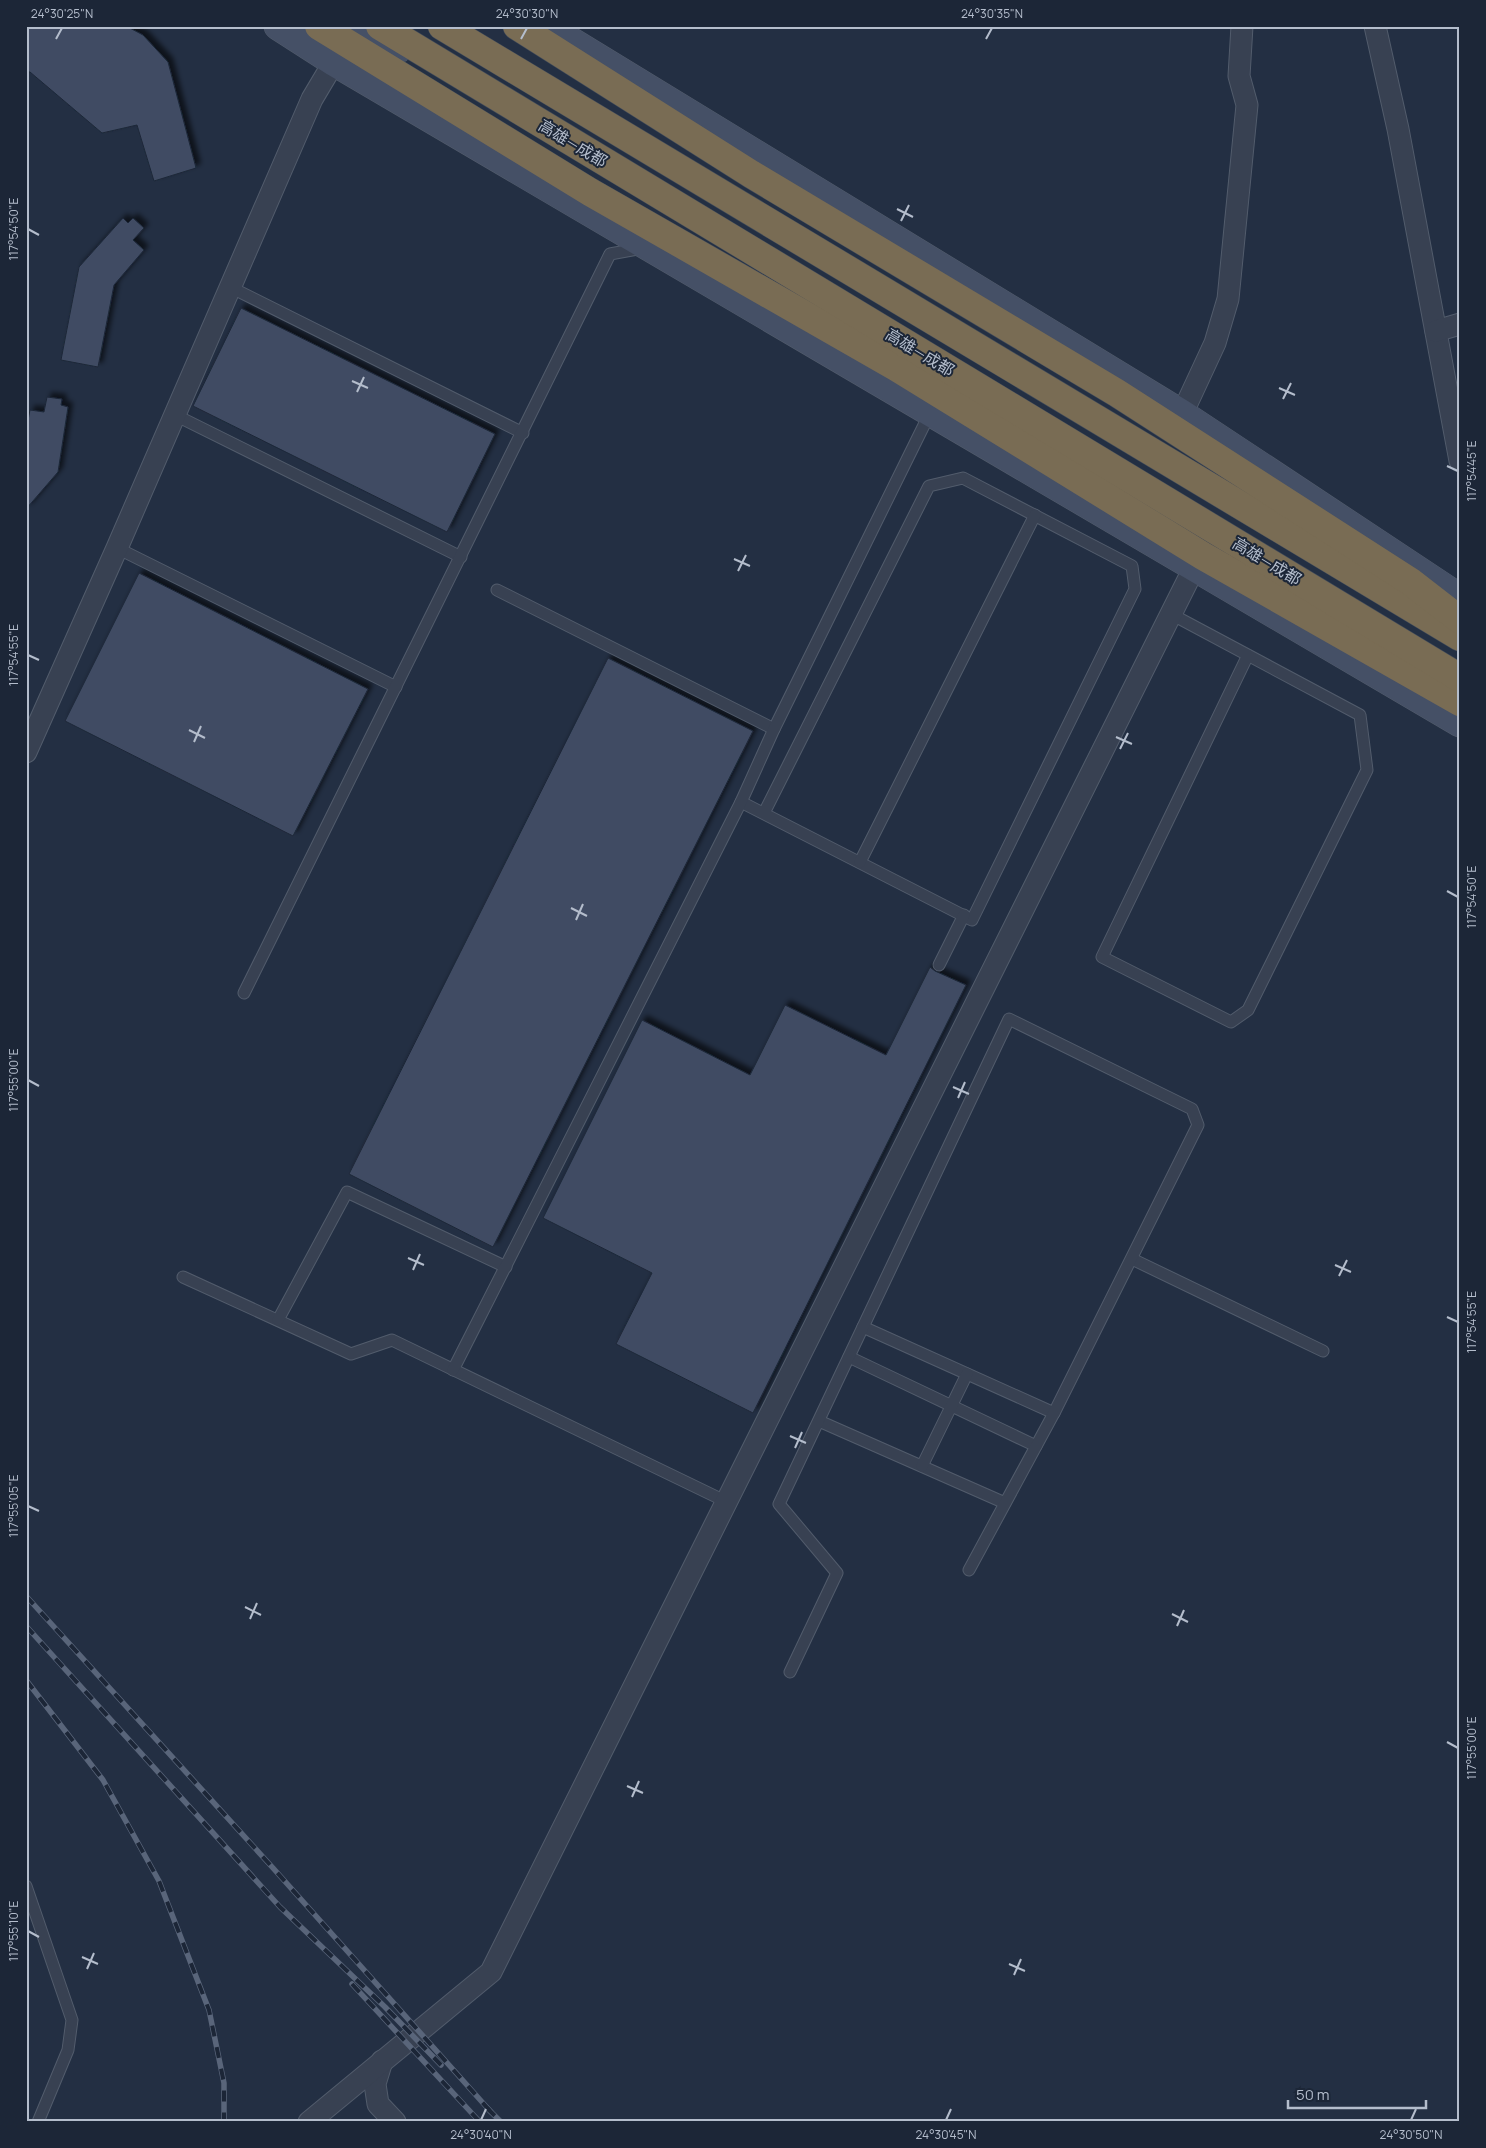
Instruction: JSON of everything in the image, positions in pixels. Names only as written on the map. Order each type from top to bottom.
[{"type":"highway","points":[[319,26],[590,192],[896,367],[1203,556],[1460,702]]},
{"type":"highway","name":"高雄—成都","points":[[380,26],[1460,678]]},
{"type":"highway","name":"高雄—成都","points":[[442,26],[1460,637]]},
{"type":"highway","points":[[517,26],[751,174],[1117,393],[1411,582],[1460,620]]},
{"type":"main road","points":[[278,26],[334,62],[1460,723]]},
{"type":"main road","points":[[361,26],[1460,686]]},
{"type":"main road","points":[[546,26],[1182,414],[1460,598]]},
{"type":"street","points":[[1182,414],[1215,343],[1228,299],[1247,105],[1239,76],[1242,26]]},
{"type":"street","points":[[1375,26],[1398,129],[1460,461]]},
{"type":"street","points":[[26,752],[117,548],[312,99],[334,62]]},
{"type":"street","points":[[1436,331],[1460,324]]},
{"type":"street","points":[[309,2122],[491,1972],[1194,568]]},
{"type":"street","points":[[382,2062],[375,2084],[378,2104],[395,2122]]},
{"type":"lane","points":[[244,993],[610,254],[649,247]]},
{"type":"lane","points":[[230,287],[523,433]]},
{"type":"lane","points":[[454,1370],[741,802],[774,729],[931,411]]},
{"type":"lane","points":[[175,415],[461,557]]},
{"type":"lane","points":[[741,802],[972,920],[1135,588],[1132,566],[963,478],[929,486],[764,813]]},
{"type":"lane","points":[[860,862],[1035,515]]},
{"type":"lane","points":[[117,548],[396,687]]},
{"type":"lane","points":[[498,590],[774,729]]},
{"type":"lane","points":[[1171,614],[1248,655],[1360,715],[1366,770],[1248,1010],[1231,1022],[1102,957],[1248,655]]},
{"type":"lane","points":[[939,965],[964,915]]},
{"type":"lane","points":[[790,1672],[837,1573],[779,1504],[1009,1019],[1192,1109],[1198,1125],[1054,1413],[969,1570]]},
{"type":"lane","points":[[278,1320],[347,1192],[506,1267]]},
{"type":"lane","points":[[1132,1259],[1323,1351]]},
{"type":"lane","points":[[183,1277],[351,1354],[392,1340],[727,1502]]},
{"type":"lane","points":[[863,1327],[1054,1413]]},
{"type":"lane","points":[[849,1357],[1036,1446]]},
{"type":"lane","points":[[922,1466],[967,1374]]},
{"type":"lane","points":[[819,1421],[1005,1503]]},
{"type":"lane","points":[[26,1886],[72,2020],[68,2050],[38,2122]]},
{"type":"building","points":[[26,26],[126,26],[143,35],[168,62],[196,168],[154,181],[137,125],[102,133],[30,72],[26,72]]},
{"type":"building","points":[[123,218],[128,223],[133,218],[144,228],[133,240],[144,250],[114,285],[98,367],[61,360],[79,267]]},
{"type":"building","points":[[241,308],[495,434],[447,532],[193,406]]},
{"type":"building","points":[[47,397],[62,399],[61,405],[68,407],[58,472],[26,509],[26,431],[30,410],[44,412]]},
{"type":"building","points":[[139,573],[368,689],[293,836],[65,721]]},
{"type":"building","points":[[608,658],[753,731],[493,1247],[349,1174]]},
{"type":"building","points":[[930,967],[966,985],[753,1413],[616,1344],[652,1273],[543,1218],[642,1020],[750,1075],[785,1005],[886,1055]]},
{"type":"railway","points":[[26,1596],[491,2112]]},
{"type":"railway","points":[[26,1626],[280,1907],[385,2007],[441,2065]]},
{"type":"railway","points":[[26,1680],[103,1780],[159,1881],[209,2010],[224,2083],[224,2122]]},
{"type":"railway","points":[[352,1984],[480,2122]]},
{"type":"railway","points":[[487,2108],[501,2122]]}]
